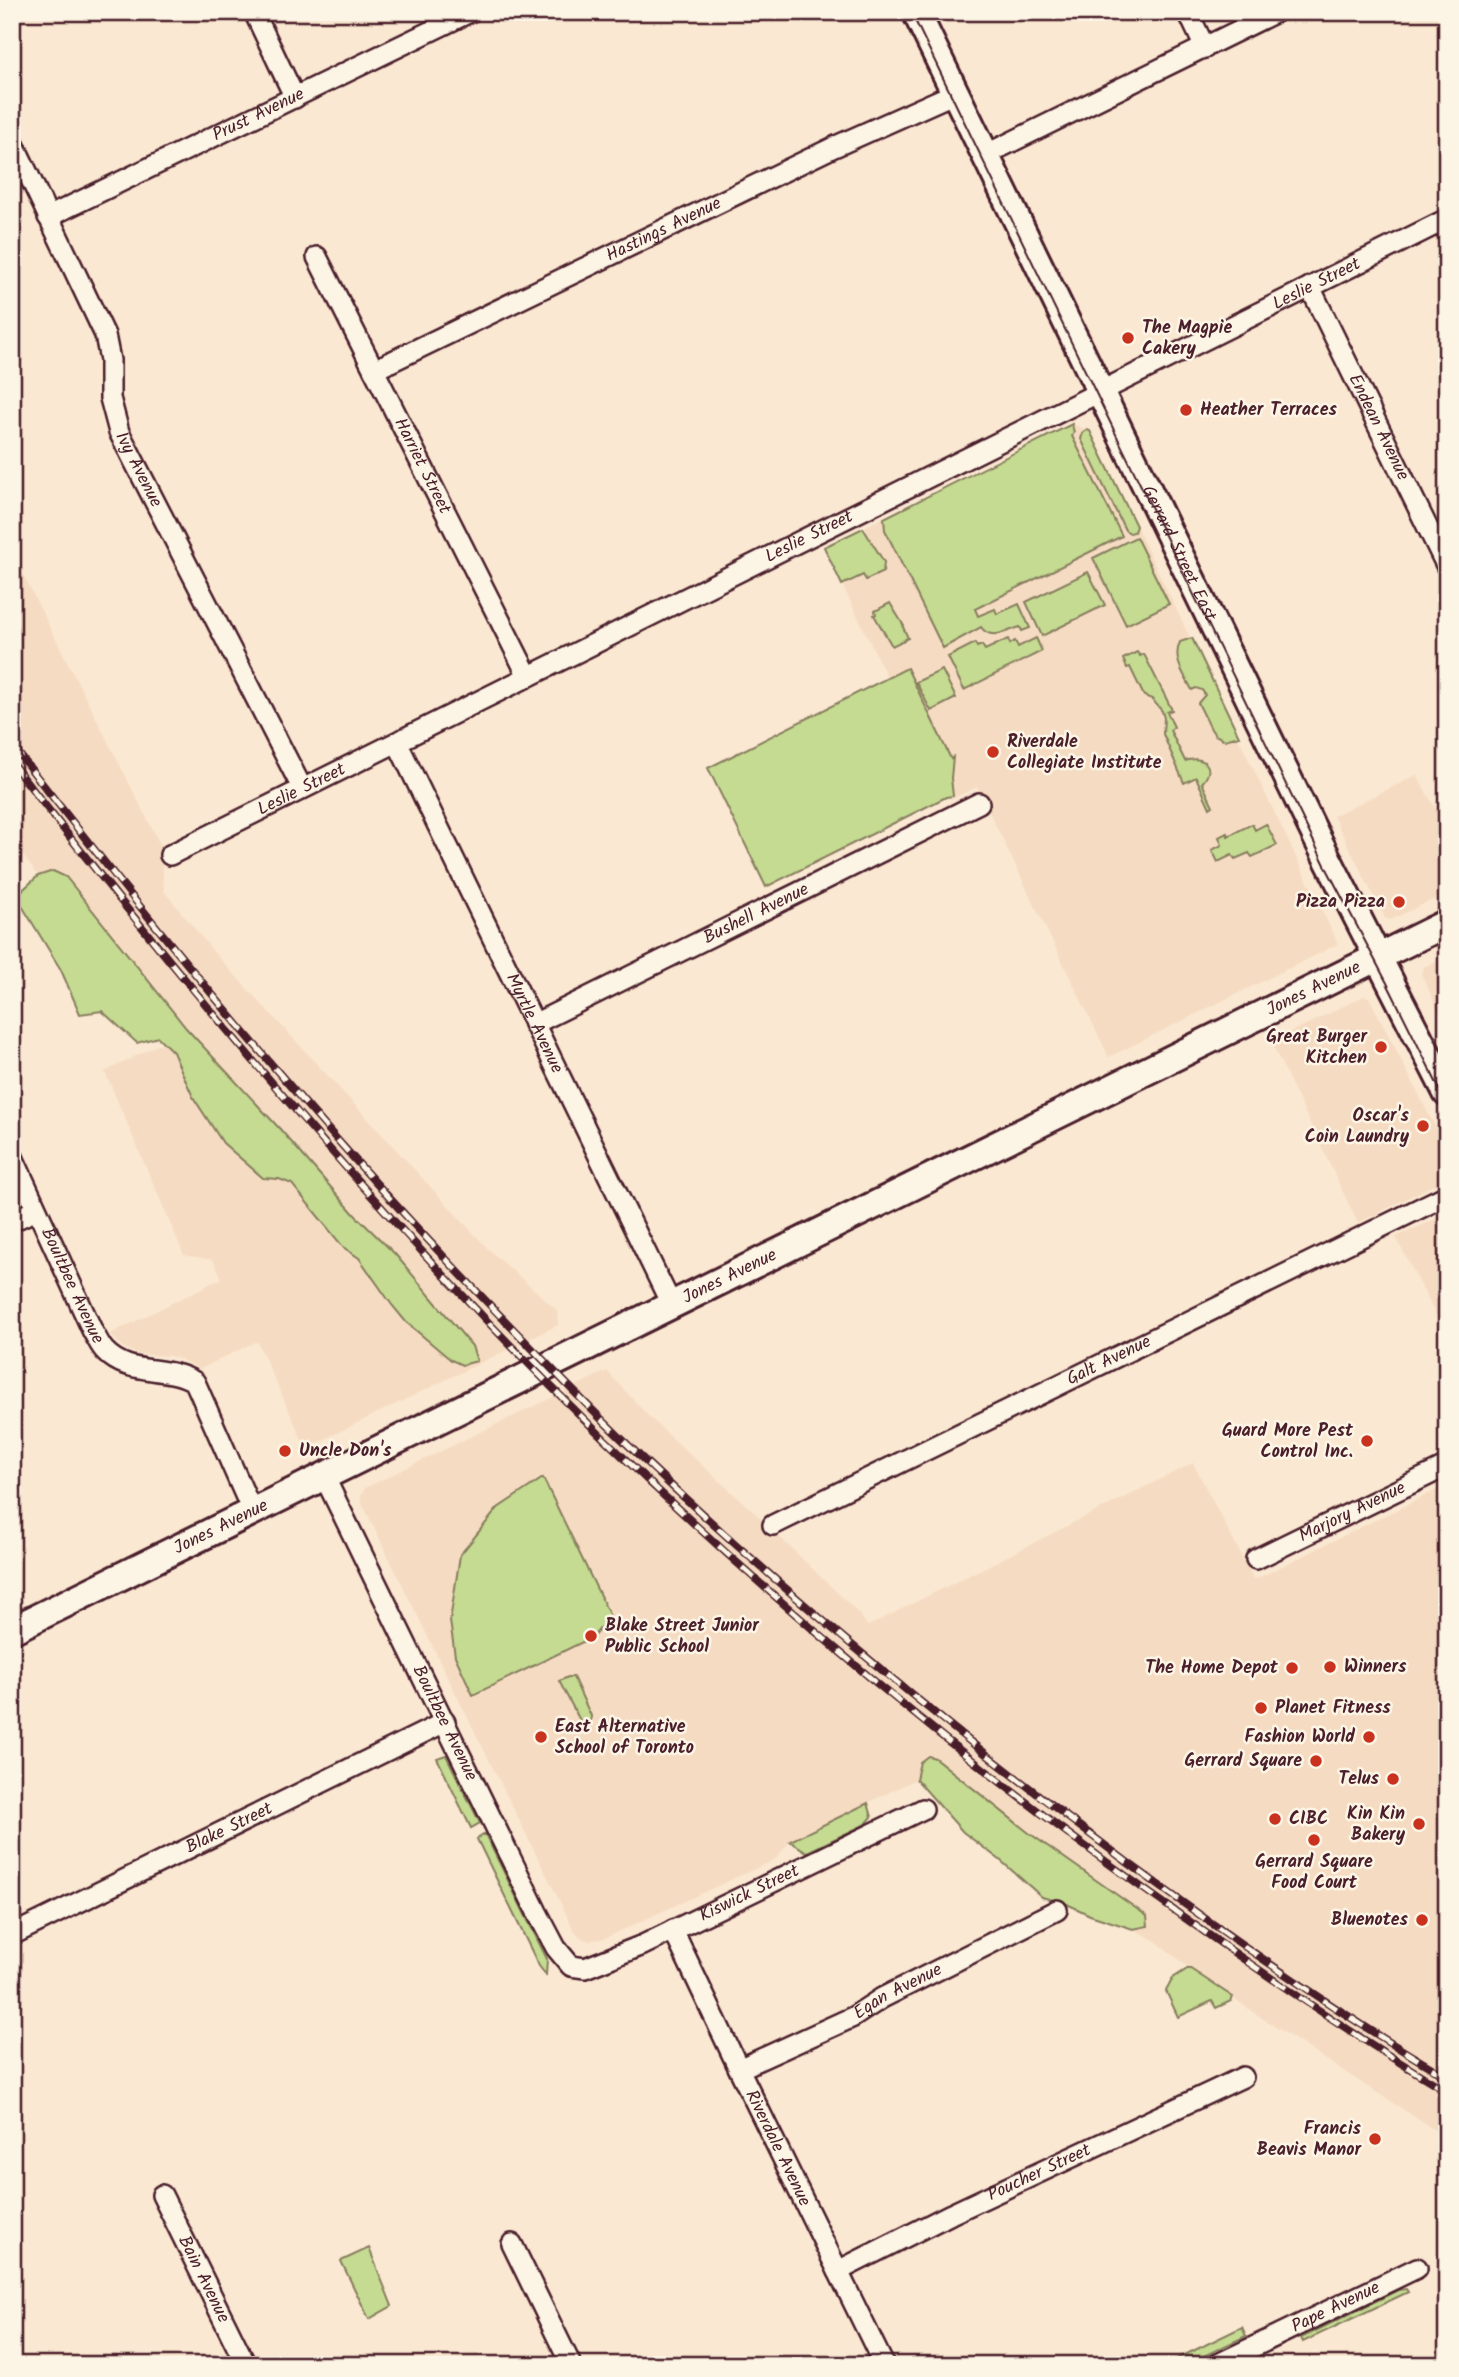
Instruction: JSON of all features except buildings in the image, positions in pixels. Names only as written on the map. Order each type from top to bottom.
[{"type":"street","points":[[254,12],[295,98]]},
{"type":"street","name":"Prust Avenue","points":[[48,217],[470,12]]},
{"type":"street","name":"Gerrard Street East","points":[[916,12],[1334,873],[1447,1093]]},
{"type":"street","points":[[1188,12],[1205,48]]},
{"type":"street","points":[[985,155],[1276,12]]},
{"type":"street","name":"Hastings Avenue","points":[[374,370],[834,147],[955,93]]},
{"type":"street","name":"Ivy Avenue","points":[[14,148],[105,335],[110,360],[110,398],[119,432],[302,788]]},
{"type":"street","name":"Leslie Street","points":[[170,855],[1447,219]]},
{"type":"street","name":"Harriet Street","points":[[317,257],[528,676]]},
{"type":"street","name":"Endean Avenue","points":[[1310,287],[1447,567]]},
{"type":"street","name":"Myrtle Avenue","points":[[397,742],[672,1306]]},
{"type":"street","name":"Bushell Avenue","points":[[534,1024],[979,803]]},
{"type":"street","name":"Jones Avenue","points":[[12,1630],[1447,923]]},
{"type":"street","name":"Boultbee Avenue","points":[[12,1155],[104,1351],[121,1364],[172,1372],[195,1382],[252,1511]]},
{"type":"street","name":"Galt Avenue","points":[[773,1525],[1447,1195]]},
{"type":"street","points":[[12,1221],[36,1210]]},
{"type":"street","name":"Marjory Avenue","points":[[1256,1559],[1447,1466]]},
{"type":"street","name":"Boultbee Avenue","points":[[324,1476],[537,1912],[556,1948],[571,1966]]},
{"type":"street","name":"Blake Street","points":[[12,1935],[445,1722]]},
{"type":"street","name":"Kiswick Street","points":[[571,1966],[585,1968],[673,1930],[923,1809]]},
{"type":"street","name":"Egan Avenue","points":[[739,2069],[853,2017],[882,1997],[1056,1910]]},
{"type":"street","name":"Riverdale Avenue","points":[[673,1930],[884,2365]]},
{"type":"street","name":"Poucher Street","points":[[838,2271],[951,2214],[1243,2077]]},
{"type":"street","name":"Bain Avenue","points":[[162,2195],[246,2365]]},
{"type":"street","points":[[512,2244],[571,2365]]},
{"type":"street","name":"Pape Avenue","points":[[1216,2365],[1417,2268]]},
{"type":"shaded area","name":"Riverdale Collegiate Institute","points":[[1072,424],[1090,431],[1338,944],[1109,1057],[977,787],[954,798],[946,797],[766,887],[708,768],[887,677],[824,547]]},
{"type":"shaded area","points":[[12,553],[161,846],[164,891],[217,956],[487,1248],[557,1310],[558,1325],[306,1448],[257,1341],[200,1369],[170,1356],[137,1354],[123,1347],[110,1334],[222,1278],[213,1260],[184,1255],[105,1072],[175,1036],[38,876],[12,840]]},
{"type":"shaded area","points":[[1417,775],[1447,831],[1447,893],[1390,920],[1385,918],[1333,816]]},
{"type":"shaded area","points":[[1447,956],[1447,1029],[1421,974],[1424,967]]},
{"type":"shaded area","points":[[1364,996],[1369,997],[1447,1150],[1447,1178],[1358,1223],[1271,1042]]},
{"type":"shaded area","points":[[1447,1214],[1447,1337],[1396,1237]]},
{"type":"shaded area","points":[[607,1371],[650,1418],[758,1516],[853,1608],[868,1626],[1193,1463],[1254,1580],[1447,1485],[1447,2138],[1268,2022],[1189,1968],[1156,1941],[1133,1929],[1042,1897],[963,1832],[916,1779],[790,1841],[776,1859],[605,1938],[588,1941],[581,1937],[574,1930],[459,1700],[362,1503],[361,1496],[365,1488]]},
{"type":"green space","points":[[1072,424],[1072,436],[1122,536],[975,609],[978,616],[995,609],[997,614],[1019,604],[1030,628],[1022,631],[1020,627],[994,634],[981,627],[943,648],[885,530],[884,518]]},
{"type":"green space","points":[[1087,430],[1090,431],[1136,526],[1134,532],[1125,530],[1081,439]]},
{"type":"green space","points":[[863,528],[884,562],[883,572],[866,580],[863,575],[842,585],[824,547]]},
{"type":"green space","points":[[1136,537],[1169,604],[1126,625],[1093,558]]},
{"type":"green space","points":[[1088,572],[1105,605],[1042,636],[1026,602]]},
{"type":"green space","points":[[890,603],[908,638],[892,646],[874,615],[875,611]]},
{"type":"green space","points":[[1036,638],[1042,651],[964,690],[948,657],[975,643],[977,647],[982,645],[985,650],[1008,639],[1010,644],[1015,641],[1018,647]]},
{"type":"green space","points":[[1192,638],[1239,736],[1225,740],[1215,735],[1198,703],[1205,695],[1202,690],[1192,690],[1183,672],[1178,660],[1178,648],[1180,642]]},
{"type":"green space","points":[[1137,652],[1140,656],[1144,654],[1172,710],[1167,712],[1174,727],[1170,730],[1185,761],[1202,761],[1208,767],[1202,783],[1213,806],[1210,808],[1196,777],[1184,783],[1163,734],[1162,711],[1152,699],[1144,696],[1130,667],[1127,668],[1123,659]]},
{"type":"green space","points":[[907,668],[951,759],[953,757],[953,796],[946,797],[766,887],[708,768]]},
{"type":"green space","points":[[942,670],[956,698],[931,711],[916,682]]},
{"type":"green space","points":[[1252,824],[1255,830],[1266,824],[1277,845],[1252,857],[1249,853],[1235,859],[1232,855],[1218,862],[1212,850],[1222,845],[1219,837],[1227,833],[1228,836]]},
{"type":"green space","points":[[53,871],[66,877],[186,1028],[355,1215],[395,1254],[472,1346],[477,1361],[462,1365],[451,1360],[406,1322],[359,1258],[343,1247],[292,1184],[279,1179],[263,1178],[223,1143],[193,1097],[173,1052],[158,1037],[137,1043],[102,1011],[80,1014],[61,970],[16,896],[38,876]]},
{"type":"green space","points":[[543,1478],[610,1616],[593,1637],[473,1695],[455,1656],[450,1621],[460,1555],[498,1508]]},
{"type":"green space","points":[[573,1677],[591,1716],[590,1725],[584,1728],[559,1681]]},
{"type":"green space","points":[[446,1755],[480,1823],[471,1828],[437,1758]]},
{"type":"green space","points":[[928,1756],[935,1758],[1029,1833],[1147,1916],[1148,1926],[1133,1929],[1042,1897],[963,1832],[916,1779],[920,1762]]},
{"type":"green space","points":[[868,1803],[872,1817],[866,1824],[807,1852],[790,1841]]},
{"type":"green space","points":[[485,1834],[547,1959],[546,1975],[539,1966],[477,1839]]},
{"type":"green space","points":[[1189,1968],[1233,1997],[1231,2001],[1216,2008],[1212,2001],[1178,2017],[1166,1991],[1173,1978]]},
{"type":"green space","points":[[369,2248],[392,2306],[369,2319],[341,2261]]},
{"type":"green space","points":[[1406,2289],[1408,2292],[1303,2342],[1301,2338],[1398,2290]]},
{"type":"green space","points":[[1242,2327],[1246,2336],[1185,2365],[1164,2365]]},
{"type":"tram line","points":[[911,12],[1326,867],[1447,1104]]},
{"type":"railway","points":[[12,745],[195,974],[322,1123],[453,1267],[599,1417],[686,1499],[870,1660],[1061,1813],[1284,1974],[1447,2077]]},
{"type":"railway","points":[[12,763],[226,1029],[337,1158],[538,1373],[716,1544],[903,1705],[1000,1782],[1199,1928],[1291,1991],[1447,2091]]},
{"type":"place","name":"The Magpie Cakery","points":[[1128,338]]},
{"type":"place","name":"Heather Terraces","points":[[1186,410]]},
{"type":"place","name":"Riverdale Collegiate Institute","points":[[993,752]]},
{"type":"place","name":"Pizza Pizza","points":[[1399,902]]},
{"type":"place","name":"Great Burger Kitchen","points":[[1381,1047]]},
{"type":"place","name":"Oscar's Coin Laundry","points":[[1423,1126]]},
{"type":"place","name":"Guard More Pest Control Inc.","points":[[1367,1441]]},
{"type":"place","name":"Uncle Don's","points":[[285,1451]]},
{"type":"place","name":"Blake Street Junior Public School","points":[[591,1636]]},
{"type":"place","name":"Winners","points":[[1330,1667]]},
{"type":"place","name":"The Home Depot","points":[[1292,1668]]},
{"type":"place","name":"Planet Fitness","points":[[1261,1708]]},
{"type":"place","name":"East Alternative School of Toronto","points":[[541,1737]]},
{"type":"place","name":"Fashion World","points":[[1369,1737]]},
{"type":"place","name":"Gerrard Square","points":[[1316,1761]]},
{"type":"place","name":"Telus","points":[[1393,1779]]},
{"type":"place","name":"CIBC","points":[[1275,1819]]},
{"type":"place","name":"Kin Kin Bakery","points":[[1419,1824]]},
{"type":"place","name":"Gerrard Square Food Court","points":[[1314,1840]]},
{"type":"place","name":"Bluenotes","points":[[1422,1920]]},
{"type":"place","name":"Francis Beavis Manor","points":[[1375,2139]]}]
